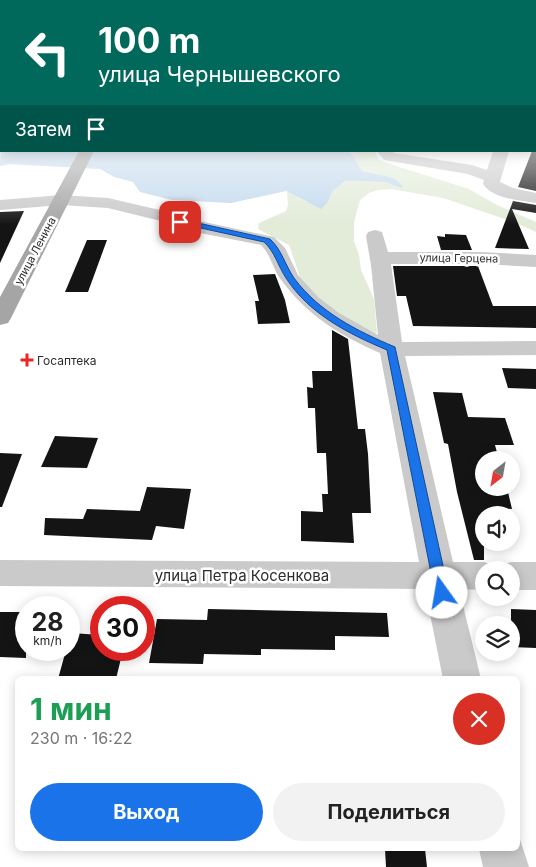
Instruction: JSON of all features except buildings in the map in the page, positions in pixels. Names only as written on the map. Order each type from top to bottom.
[{"type":"main road","name":"улица Ленина","points":[[0,318],[86,152]]},
{"type":"street","points":[[385,152],[390,157],[472,170],[492,178]]},
{"type":"street","points":[[501,152],[491,184],[496,188],[536,198]]},
{"type":"street","points":[[0,205],[65,192],[170,218],[190,225],[267,241],[275,248],[289,277],[310,302],[331,318],[364,337],[392,349],[536,348]]},
{"type":"street","name":"улица Герцена","points":[[392,349],[378,247],[480,258],[536,261]]},
{"type":"street","points":[[392,349],[438,576],[461,676]]},
{"type":"street","name":"улица Петра Косенкова","points":[[0,573],[475,576]]},
{"type":"street","points":[[520,576],[536,576]]},
{"type":"street","points":[[502,851],[506,867]]},
{"type":"green space","points":[[351,152],[375,152],[378,159],[387,163],[469,189],[497,205],[536,222],[536,232],[514,222],[443,198],[391,189],[369,193],[360,200],[354,222],[354,241],[359,255],[361,270],[374,299],[377,333],[369,334],[317,299],[300,277],[289,245],[258,229],[259,223],[286,211],[288,205],[287,191],[306,202],[328,202],[332,192],[345,181],[386,182],[401,188],[394,178],[362,171]]},
{"type":"water","points":[[0,152],[351,152],[362,171],[394,178],[403,187],[401,188],[386,182],[345,181],[332,192],[328,202],[321,209],[286,191],[231,203],[172,200],[140,192],[133,182],[114,177],[100,169],[9,164],[0,166]]},
{"type":"place","name":"Госаптека","points":[[27,360]]},
{"type":"route","points":[[180,222],[253,236],[267,241],[275,248],[289,277],[310,302],[331,318],[364,337],[392,349],[442,593]]}]
